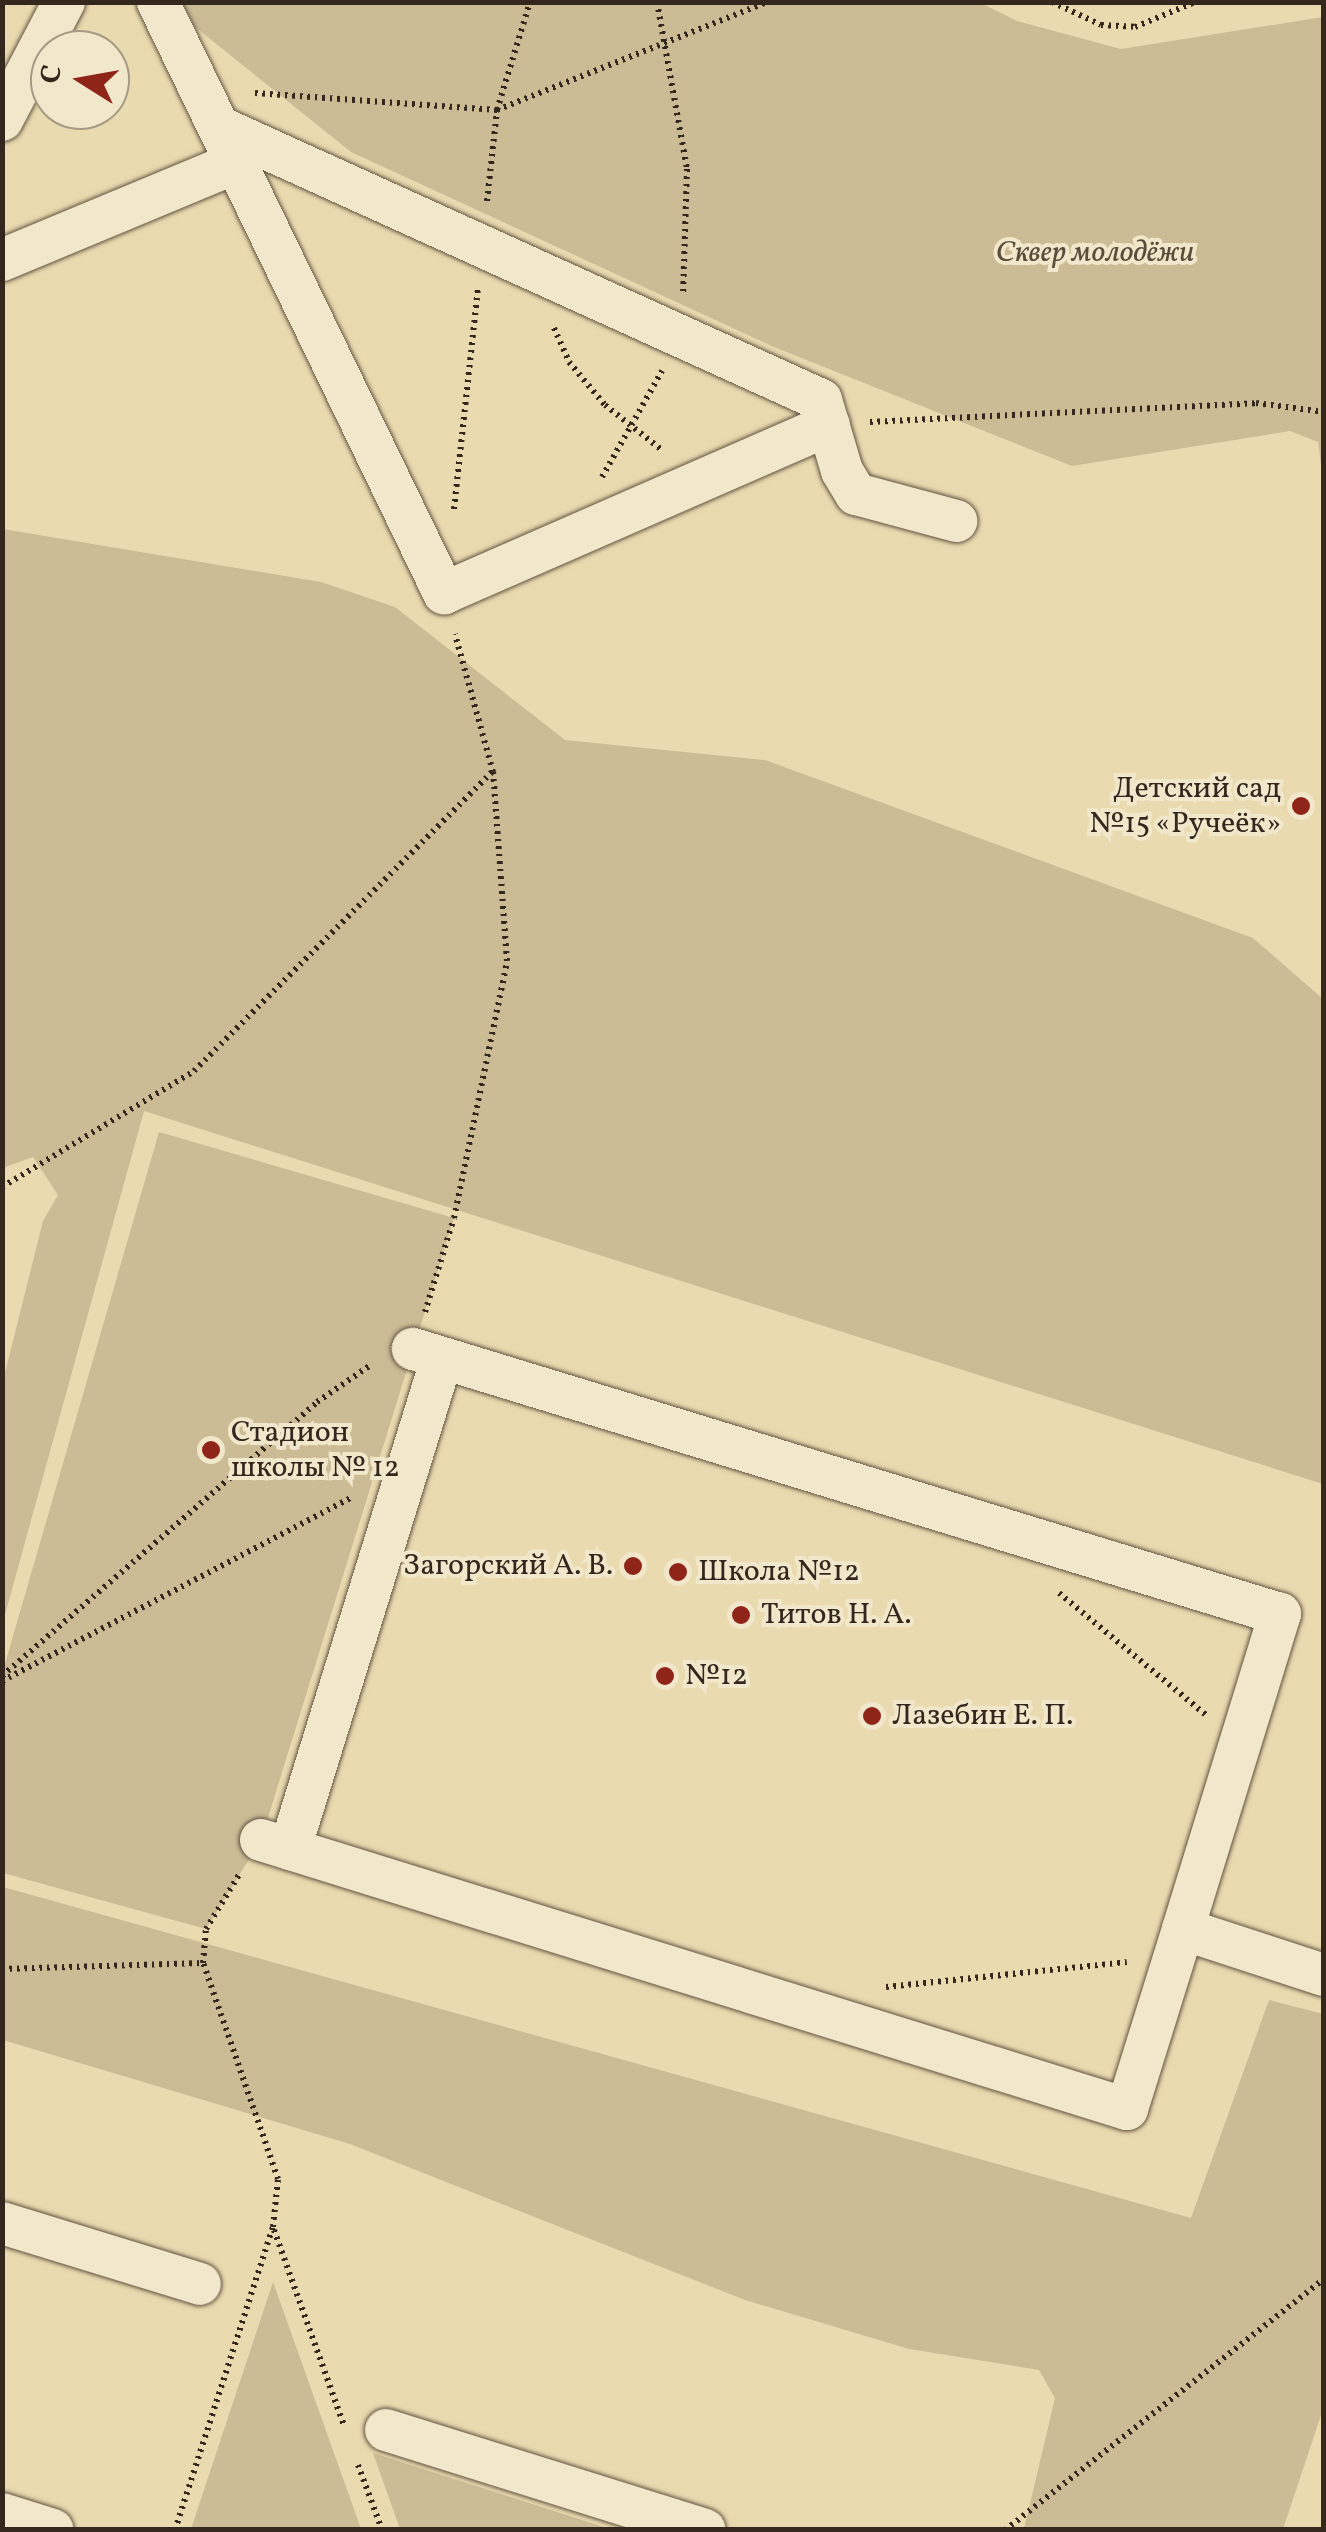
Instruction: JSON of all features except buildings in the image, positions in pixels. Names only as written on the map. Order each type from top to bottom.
[{"type":"street","points":[[2,120],[64,2]]},
{"type":"street","points":[[158,2],[444,593],[829,424]]},
{"type":"street","points":[[2,260],[218,126]]},
{"type":"street","points":[[218,126],[821,400],[842,471],[856,494],[956,521]]},
{"type":"street","points":[[415,1353],[1280,1614],[1240,1743],[1127,2110],[276,1845],[415,1353]]},
{"type":"street","points":[[1178,1943],[1324,1975]]},
{"type":"street","points":[[2,2223],[200,2284]]},
{"type":"street","points":[[364,2442],[705,2530]]},
{"type":"street","points":[[2,2514],[54,2530]]},
{"type":"path","points":[[567,540],[682,336],[687,169],[657,2]]},
{"type":"path","points":[[218,126],[497,110],[768,2]]},
{"type":"path","points":[[1052,2],[1101,25],[1135,27],[1195,2]]},
{"type":"path","points":[[525,263],[570,362],[630,426],[709,477]]},
{"type":"path","points":[[829,424],[1256,404],[1324,412]]},
{"type":"path","points":[[444,593],[493,772],[507,961],[454,1218]]},
{"type":"path","points":[[2,1187],[194,1070],[493,772]]},
{"type":"path","points":[[2,1678],[317,1402],[415,1353]]},
{"type":"path","points":[[2,1678],[371,1487]]},
{"type":"path","points":[[1042,1579],[1240,1743]]},
{"type":"path","points":[[866,1989],[1178,1943]]},
{"type":"path","points":[[2,1969],[202,1963]]},
{"type":"path","points":[[273,2227],[364,2442],[382,2530]]},
{"type":"path","points":[[1005,2530],[1324,2279]]},
{"type":"green space","name":"Сквер молодёжи","points":[[183,3],[981,3],[1017,21],[1121,49],[1323,17],[1323,479],[1318,442],[1290,431],[1072,466],[774,347],[351,152],[194,26]]},
{"type":"green space","points":[[3,529],[321,582],[395,607],[565,740],[765,760],[1253,938],[1323,999],[1323,1484],[144,1111],[3,1622],[3,1381],[43,1221],[58,1195],[33,1157],[3,1168]]},
{"type":"green space","points":[[159,1132],[454,1218],[261,1840],[206,1929],[3,1873],[2,1674]]},
{"type":"green space","points":[[3,1887],[1191,2218],[1269,2000],[1323,2014],[1323,2409],[1283,2529],[1024,2529],[1055,2398],[1039,2370],[909,2349],[745,2300],[350,2144],[3,2040]]},
{"type":"green space","points":[[273,2282],[361,2529],[191,2529]]},
{"type":"green space","points":[[373,2453],[610,2529],[400,2529]]},
{"type":"place","name":"Детский сад №15 «Ручеёк»","points":[[1301,806]]},
{"type":"place","name":"Стадион школы № 12","points":[[211,1450]]},
{"type":"place","name":"Загорский А. В.","points":[[633,1566]]},
{"type":"place","name":"Школа №12","points":[[678,1572]]},
{"type":"place","name":"Титов Н. А.","points":[[741,1615]]},
{"type":"place","name":"№12","points":[[665,1676]]},
{"type":"place","name":"Лазебин Е. П.","points":[[872,1716]]}]
